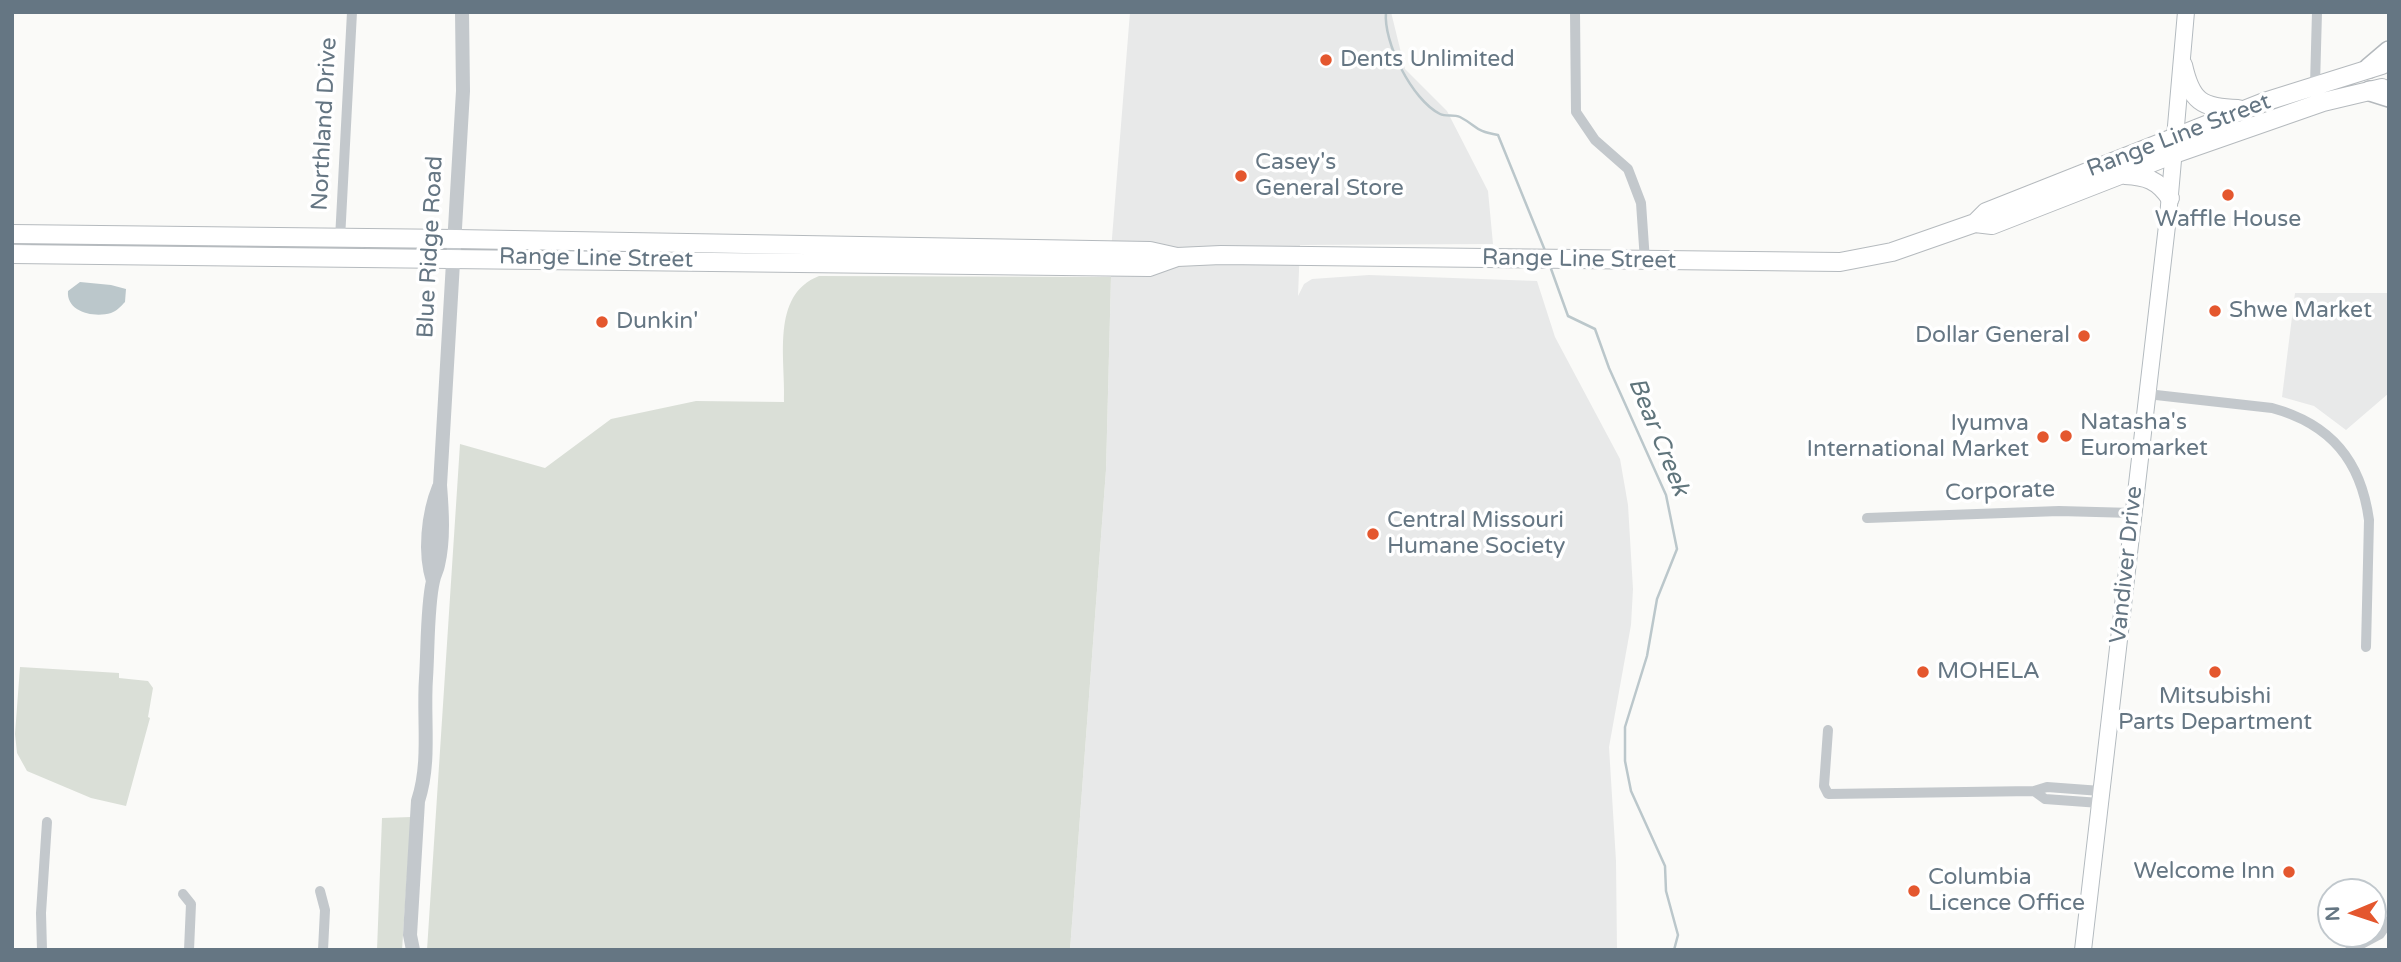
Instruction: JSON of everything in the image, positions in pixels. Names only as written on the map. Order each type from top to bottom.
[{"type":"highway","points":[[2369,68],[2389,51]]},
{"type":"main road","name":"Vandiver Drive","points":[[2083,950],[2175,146],[2186,12]]},
{"type":"main road","name":"Range Line Street","points":[[1975,223],[1992,225],[2122,175],[2245,110],[2389,63]]},
{"type":"main road","points":[[2183,65],[2187,83],[2197,100],[2208,107],[2245,110]]},
{"type":"main road","name":"Range Line Street","points":[[21,235],[456,239],[1150,251],[1177,257],[1221,255],[1840,262],[1892,252],[1975,223],[1986,212],[2175,146],[2323,102],[2382,92]]},
{"type":"main road","points":[[2122,175],[2152,179],[2169,198]]},
{"type":"main road","points":[[12,243],[25,241],[21,235]]},
{"type":"main road","points":[[39,256],[45,247],[99,236]]},
{"type":"main road","points":[[639,260],[664,251],[746,251],[769,245]]},
{"type":"main road","points":[[776,262],[807,252],[886,254],[902,247]]},
{"type":"main road","name":"Range Line Street","points":[[12,254],[1149,267],[1177,257]]},
{"type":"street","name":"Northland Drive","points":[[340,239],[352,12]]},
{"type":"street","name":"Blue Ridge Road","points":[[404,950],[412,942],[418,728],[424,714],[433,581],[438,565],[442,505],[440,485],[463,91],[462,12]]},
{"type":"street","points":[[1575,12],[1576,112],[1595,140],[1628,169],[1641,203],[1645,261]]},
{"type":"street","points":[[2315,85],[2317,12]]},
{"type":"street","points":[[2147,394],[2272,408],[2292,414],[2328,434],[2342,449],[2359,479],[2369,520],[2366,648]]},
{"type":"street","name":"Corporate","points":[[1867,517],[2059,511],[2133,513]]},
{"type":"street","points":[[1828,730],[1824,786],[1828,794],[2034,791],[2045,799],[2101,797]]},
{"type":"street","points":[[42,950],[41,913],[47,822]]},
{"type":"street","points":[[320,891],[325,910],[323,950]]},
{"type":"street","points":[[183,894],[191,904],[189,950]]},
{"type":"street","points":[[2350,950],[2380,934],[2389,921]]},
{"type":"shaded area","points":[[1130,12],[1391,12],[1405,69],[1447,111],[1488,191],[1493,244],[1300,245],[1298,296],[1304,284],[1312,279],[1369,275],[1537,281],[1555,337],[1620,459],[1628,505],[1633,589],[1631,625],[1609,747],[1616,861],[1617,950],[1070,950],[1106,470],[1112,238]]},
{"type":"shaded area","points":[[819,276],[1111,277],[1106,470],[1070,950],[427,950],[460,444],[545,468],[611,419],[696,401],[784,402],[783,349],[787,313],[793,298],[804,285]]},
{"type":"shaded area","points":[[80,282],[126,289],[125,302],[111,313],[97,315],[82,312],[71,304],[68,291]]},
{"type":"shaded area","points":[[2295,293],[2389,293],[2389,393],[2346,430],[2314,406],[2282,397]]},
{"type":"shaded area","points":[[20,667],[119,673],[119,678],[148,681],[153,688],[150,718],[126,806],[91,798],[27,771],[17,753],[15,734]]},
{"type":"shaded area","points":[[411,817],[402,950],[377,950],[382,818]]},
{"type":"waterway","name":"Bear Creek","points":[[1386,12],[1386,24],[1394,54],[1419,96],[1440,114],[1458,116],[1480,130],[1498,135],[1546,253]]},
{"type":"waterway","name":"Bear Creek","points":[[1550,266],[1568,316],[1595,329],[1609,368],[1666,495],[1677,549],[1657,599],[1647,656],[1625,727],[1625,761],[1631,791],[1665,866],[1666,891],[1678,935],[1674,950]]},
{"type":"place","name":"Dents Unlimited","points":[[1326,60]]},
{"type":"place","name":"Casey's General Store","points":[[1241,176]]},
{"type":"place","name":"Waffle House","points":[[2228,195]]},
{"type":"place","name":"Shwe Market","points":[[2215,311]]},
{"type":"place","name":"Dunkin'","points":[[602,322]]},
{"type":"place","name":"Dollar General","points":[[2084,336]]},
{"type":"place","name":"Natasha's Euromarket","points":[[2066,436]]},
{"type":"place","name":"Iyumva International Market","points":[[2043,437]]},
{"type":"place","name":"Central Missouri Humane Society","points":[[1373,534]]},
{"type":"place","name":"MOHELA","points":[[1923,672]]},
{"type":"place","name":"Mitsubishi Parts Department","points":[[2215,672]]},
{"type":"place","name":"Welcome Inn","points":[[2289,872]]},
{"type":"place","name":"Columbia Licence Office","points":[[1914,891]]}]
